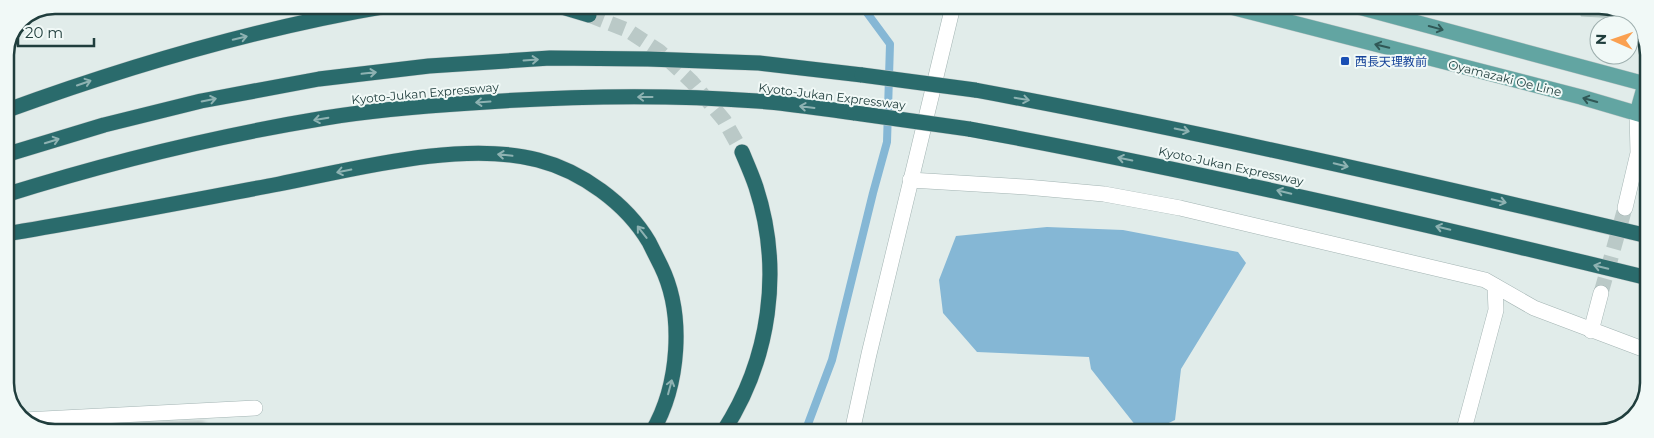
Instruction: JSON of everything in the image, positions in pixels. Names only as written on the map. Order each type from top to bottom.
[{"type":"highway","points":[[14,107],[92,80],[200,48],[348,14]]},
{"type":"highway","name":"Kyoto-Jukan Expressway","points":[[14,152],[104,125],[202,101],[319,79],[429,66],[550,58],[648,58],[759,63],[974,90],[1097,113],[1255,145],[1640,234]]},
{"type":"highway","name":"Kyoto-Jukan Expressway","points":[[14,192],[117,162],[213,139],[327,118],[435,105],[550,97],[657,96],[758,101],[969,129],[1096,153],[1450,230],[1640,276]]},
{"type":"highway","points":[[728,424],[752,380],[763,340],[769,301],[770,263],[765,224],[756,188],[742,152]]},
{"type":"highway","points":[[14,233],[98,219],[428,157],[503,154],[538,160],[570,172],[600,189],[628,214],[648,241],[664,273],[674,309],[676,345],[672,383],[661,417],[657,424]]},
{"type":"main road","name":"Oyamazaki Oe Line","points":[[1259,14],[1640,114]]},
{"type":"main road","points":[[1387,14],[1640,77]]},
{"type":"street","points":[[854,424],[910,180],[951,14]]},
{"type":"street","points":[[1625,208],[1640,138]]},
{"type":"street","points":[[910,180],[1104,194],[1180,208],[1485,280],[1534,308],[1640,348]]},
{"type":"street","points":[[1465,424],[1496,310],[1495,286]]},
{"type":"street","points":[[1591,331],[1602,293]]},
{"type":"street","points":[[35,419],[255,408]]},
{"type":"water","points":[[1047,227],[1123,230],[1238,252],[1246,263],[1181,369],[1175,420],[1166,424],[1134,424],[1091,369],[1089,357],[977,352],[943,313],[939,280],[956,236]]},
{"type":"building","points":[[1581,14],[1610,15],[1589,15],[1581,16]]},
{"type":"waterway","points":[[808,424],[832,360],[887,142],[890,44],[868,14]]},
{"type":"tunnel","points":[[589,15],[627,30],[659,51],[692,82],[724,120],[742,152]]},
{"type":"tunnel","points":[[1601,293],[1625,208]]},
{"type":"place","name":"西長天理教前","points":[[1345,61]]}]
